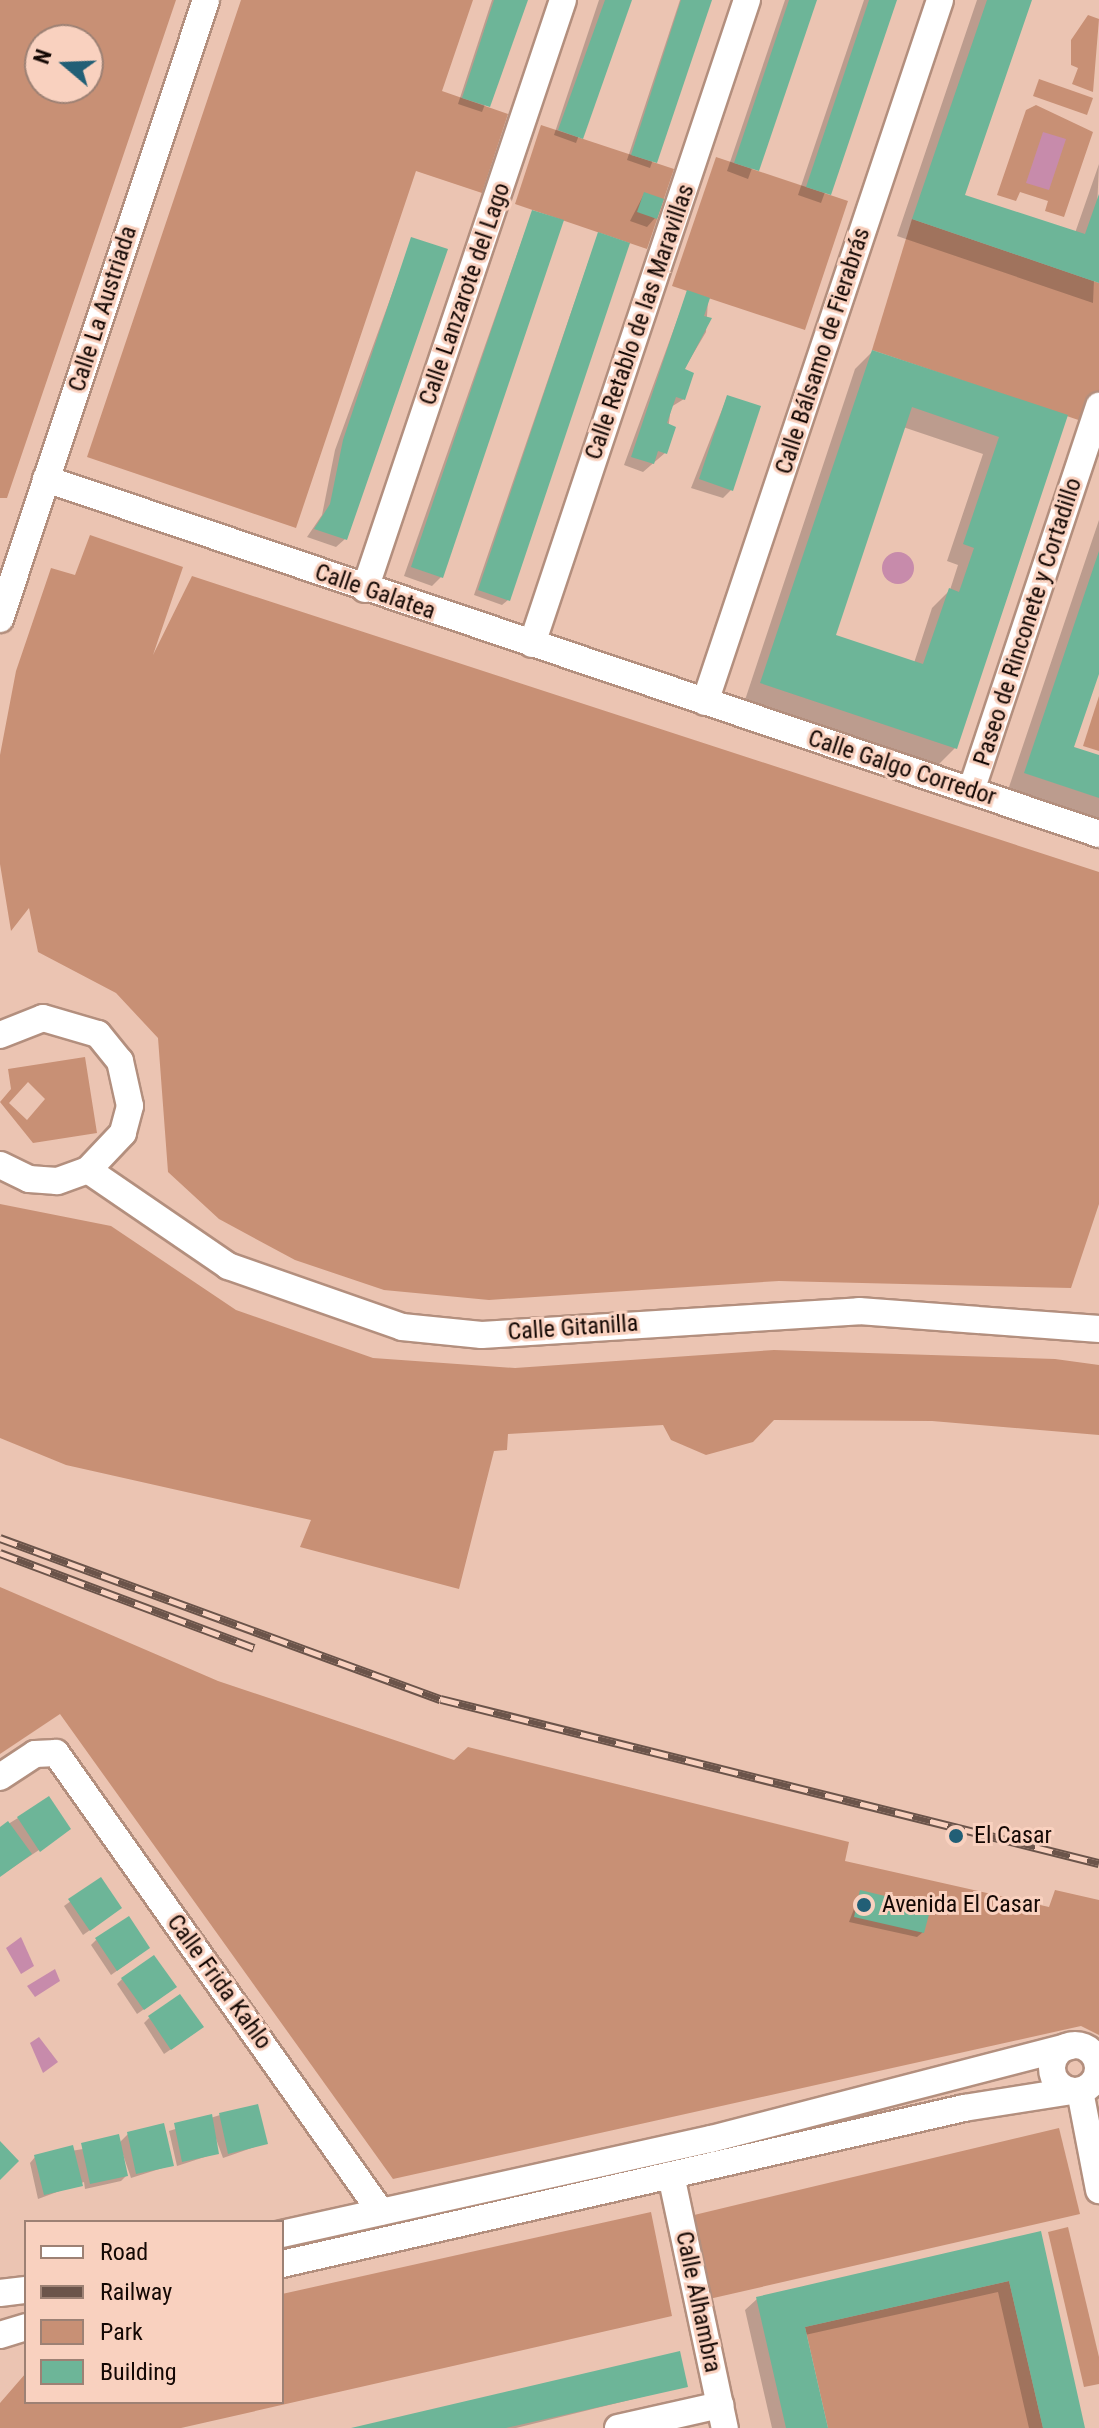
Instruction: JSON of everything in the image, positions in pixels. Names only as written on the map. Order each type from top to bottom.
[{"type":"street","name":"Calle La Austriada","points":[[0,619],[206,0]]},
{"type":"street","name":"Calle Lanzarote del Lago","points":[[365,589],[563,0]]},
{"type":"street","name":"Calle Retablo de las Maravillas","points":[[532,644],[747,0]]},
{"type":"street","name":"Calle Bálsamo de Fierabrás","points":[[705,702],[940,0]]},
{"type":"street","name":"Paseo de Rinconete y Cortadillo","points":[[971,791],[1099,406]]},
{"type":"street","name":"Calle Galatea","points":[[46,479],[705,702]]},
{"type":"street","name":"Calle Galgo Corredor","points":[[705,702],[1099,834]]},
{"type":"street","points":[[0,1165],[29,1179],[57,1181],[88,1170],[123,1133],[129,1088],[120,1061],[98,1034],[73,1021],[43,1018],[2,1026]]},
{"type":"street","name":"Calle Gitanilla","points":[[88,1170],[228,1266],[402,1327],[482,1335],[859,1311],[1099,1329]]},
{"type":"street","name":"Calle Frida Kahlo","points":[[0,1777],[35,1754],[56,1753],[381,2212]]},
{"type":"street","points":[[284,2234],[711,2139],[1083,2048]]},
{"type":"street","points":[[1083,2048],[1055,2056],[1052,2074],[1084,2088]]},
{"type":"street","points":[[1083,2048],[1097,2064],[1084,2088],[1099,2190]]},
{"type":"street","points":[[284,2264],[964,2108],[1084,2088]]},
{"type":"street","name":"Calle Alhambra","points":[[671,2175],[723,2416]]},
{"type":"street","points":[[0,2293],[24,2290]]},
{"type":"street","points":[[0,2335],[24,2328]]},
{"type":"street","points":[[618,2428],[723,2416]]},
{"type":"green space","points":[[0,0],[176,0],[7,498],[0,498]]},
{"type":"green space","points":[[241,0],[473,0],[442,91],[508,114],[482,193],[416,171],[296,528],[87,457]]},
{"type":"green space","points":[[1088,15],[1099,19],[1093,92],[1072,84],[1078,68],[1071,65],[1071,40]]},
{"type":"green space","points":[[1039,79],[1093,98],[1087,115],[1033,96]]},
{"type":"green space","points":[[1036,105],[1093,132],[1064,217],[1045,211],[1048,201],[1020,192],[1016,201],[997,195],[1026,110]]},
{"type":"green space","points":[[541,125],[674,169],[647,249],[515,204]]},
{"type":"green space","points":[[716,157],[848,201],[805,330],[672,286]]},
{"type":"green space","points":[[912,219],[1099,283],[1099,427],[872,350]]},
{"type":"green space","points":[[90,535],[183,567],[153,655],[192,576],[1099,872],[1099,1204],[1071,1288],[779,1281],[489,1300],[384,1290],[295,1260],[219,1219],[168,1172],[158,1038],[116,993],[38,952],[29,908],[11,931],[0,864],[0,755],[16,671],[51,568],[75,575]]},
{"type":"green space","points":[[1099,696],[1099,751],[1083,746]]},
{"type":"green space","points":[[85,1057],[97,1133],[33,1143],[0,1102],[11,1089],[8,1069]],"holes":[[[28,1082],[45,1099],[27,1120],[9,1103]]]},
{"type":"green space","points":[[0,1204],[111,1226],[236,1310],[373,1358],[515,1368],[774,1350],[1055,1359],[1099,1365],[1099,1435],[932,1421],[774,1420],[753,1442],[706,1455],[671,1440],[663,1425],[508,1434],[507,1450],[494,1451],[459,1589],[300,1547],[311,1520],[66,1465],[0,1438]]},
{"type":"green space","points":[[0,1587],[218,1681],[454,1760],[468,1747],[849,1842],[845,1861],[1049,1907],[1055,1890],[1099,1900],[1099,2035],[1081,2026],[393,2179],[60,1714],[0,1754]]},
{"type":"green space","points":[[1059,2128],[1080,2214],[709,2299],[690,2216]]},
{"type":"green space","points":[[651,2212],[672,2316],[181,2428],[0,2428],[0,2403],[24,2375],[24,2404],[284,2404],[284,2294]]},
{"type":"green space","points":[[1068,2227],[1099,2357],[1099,2384],[1084,2387],[1048,2232]]},
{"type":"green space","points":[[1009,2281],[1043,2428],[828,2428],[805,2327]]},
{"type":"shaded area","points":[[1043,132],[1066,139],[1049,190],[1026,183]]},
{"type":"shaded area","points":[[898,552],[909,557],[914,568],[909,579],[898,584],[887,579],[882,568],[887,557]]},
{"type":"shaded area","points":[[21,1937],[34,1966],[21,1974],[6,1948]]},
{"type":"shaded area","points":[[55,1969],[60,1981],[35,1997],[27,1986]]},
{"type":"shaded area","points":[[39,2037],[58,2062],[43,2073],[30,2043]]},
{"type":"building","points":[[494,0],[528,0],[490,107],[462,98]]},
{"type":"building","points":[[605,0],[632,0],[583,139],[558,130]]},
{"type":"building","points":[[681,0],[712,0],[657,163],[631,155]]},
{"type":"building","points":[[789,0],[817,0],[759,171],[734,163]]},
{"type":"building","points":[[869,0],[897,0],[831,195],[806,187]]},
{"type":"building","points":[[987,0],[1032,0],[965,195],[1085,234],[1099,194],[1099,283],[912,219]]},
{"type":"building","points":[[644,192],[664,199],[657,219],[637,212]]},
{"type":"building","points":[[532,210],[564,220],[443,578],[411,567]]},
{"type":"building","points":[[598,232],[630,243],[510,601],[478,590]]},
{"type":"building","points":[[411,237],[448,249],[347,540],[314,529],[330,504],[343,440]]},
{"type":"building","points":[[687,290],[710,298],[704,316],[712,318],[685,369],[694,373],[685,400],[676,397],[667,423],[676,427],[667,454],[658,451],[654,464],[631,457]]},
{"type":"building","points":[[872,350],[1068,415],[957,749],[760,683]],"holes":[[[912,407],[999,437],[963,544],[974,548],[959,592],[949,588],[923,664],[836,635]]]},
{"type":"building","points":[[727,395],[761,406],[733,491],[699,479]]},
{"type":"building","points":[[1099,551],[1099,674],[1074,747],[1099,755],[1099,798],[1024,773]]},
{"type":"building","points":[[49,1796],[71,1829],[40,1852],[17,1817]]},
{"type":"building","points":[[8,1821],[32,1854],[0,1877],[0,1827]]},
{"type":"building","points":[[101,1877],[122,1908],[90,1931],[68,1899]]},
{"type":"building","points":[[860,1890],[931,1907],[924,1933],[854,1917]]},
{"type":"building","points":[[129,1916],[150,1948],[117,1971],[95,1938]]},
{"type":"building","points":[[154,1955],[177,1987],[144,2010],[121,1978]]},
{"type":"building","points":[[180,1994],[204,2027],[171,2050],[148,2016]]},
{"type":"building","points":[[258,2104],[268,2144],[228,2154],[219,2113]]},
{"type":"building","points":[[212,2114],[219,2154],[182,2162],[174,2123]]},
{"type":"building","points":[[164,2123],[174,2166],[136,2174],[127,2132]]},
{"type":"building","points":[[119,2134],[128,2176],[90,2184],[81,2143]]},
{"type":"building","points":[[0,2141],[19,2161],[0,2180]]},
{"type":"building","points":[[73,2145],[83,2186],[44,2195],[34,2155]]},
{"type":"building","points":[[1041,2231],[1085,2428],[1043,2428],[1009,2281],[805,2327],[828,2428],[786,2428],[756,2297]]},
{"type":"building","points":[[680,2351],[688,2387],[506,2428],[351,2428]]},
{"type":"railway","points":[[0,1538],[441,1699],[1099,1863]]},
{"type":"railway","points":[[0,1553],[254,1648]]},
{"type":"place","name":"El Casar","points":[[956,1836]]},
{"type":"place","name":"Avenida El Casar","points":[[864,1905]]}]
